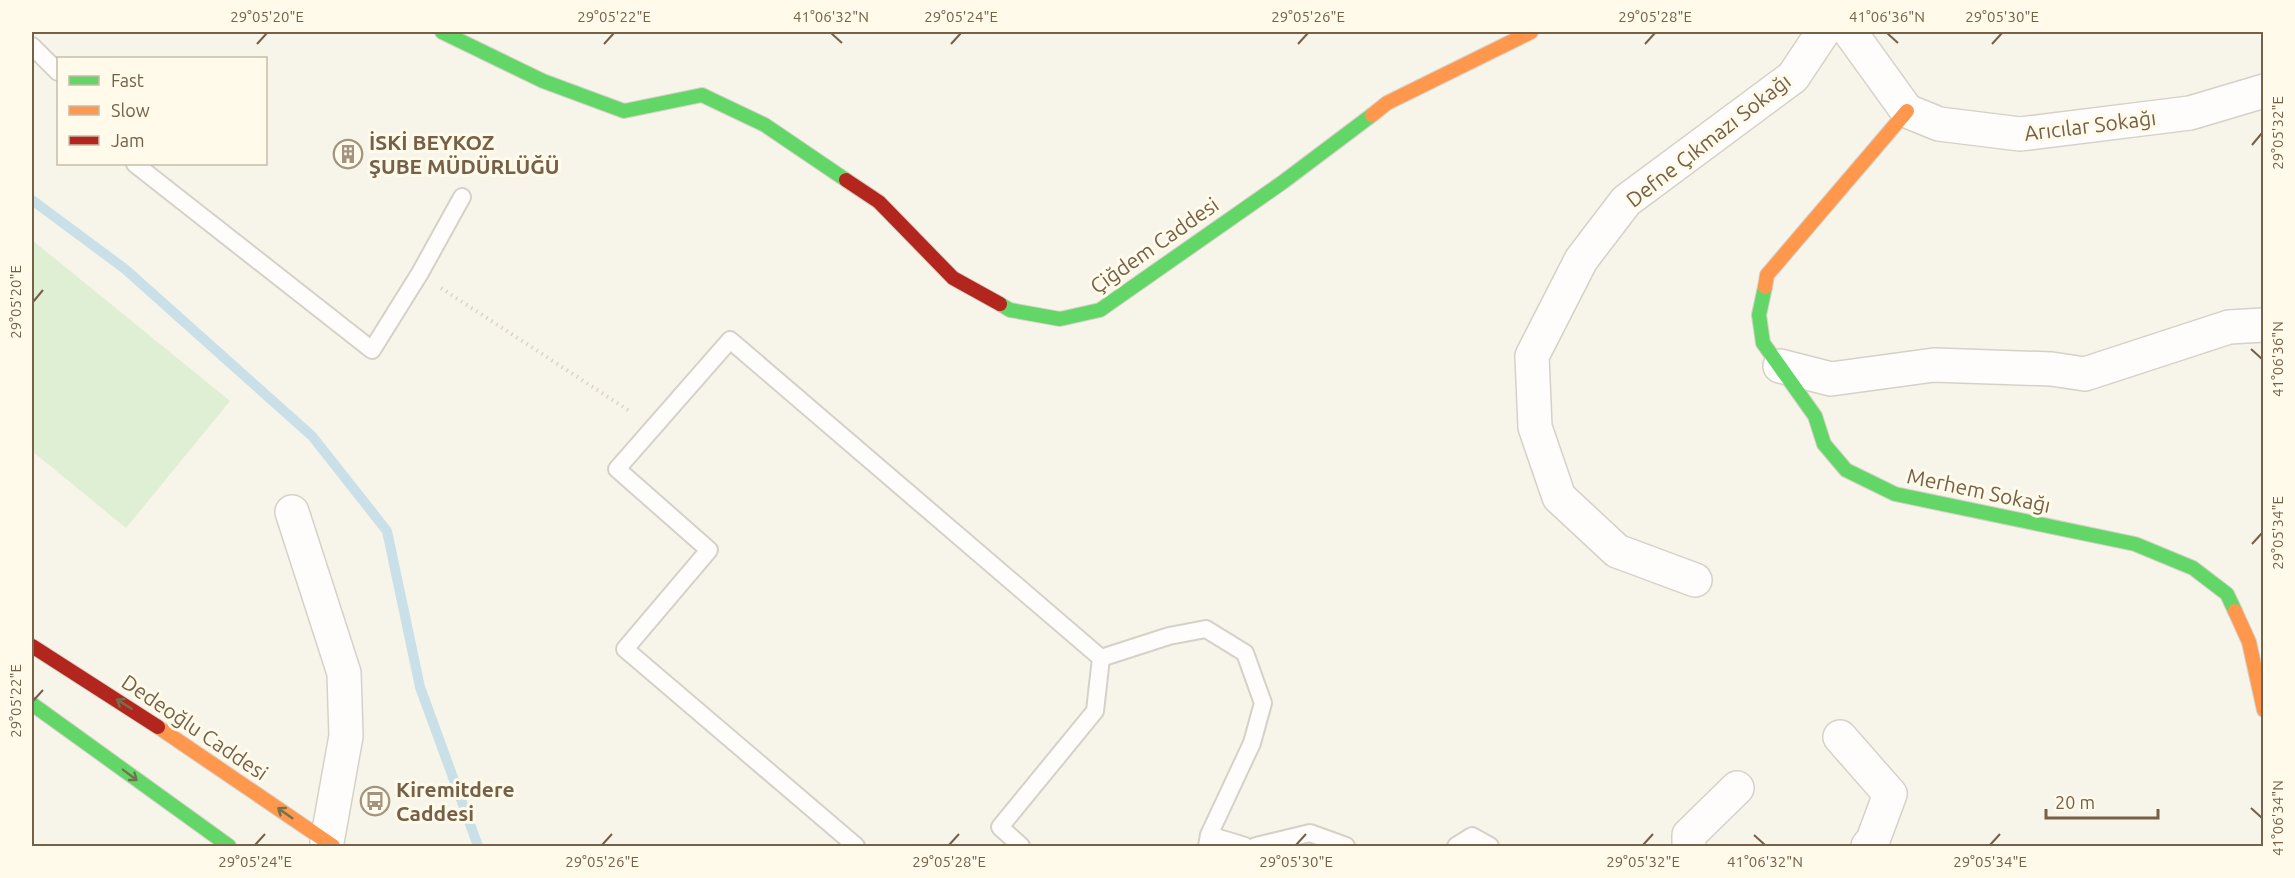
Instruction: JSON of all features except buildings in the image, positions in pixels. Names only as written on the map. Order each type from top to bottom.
[{"type":"street","name":"Çiğdem Caddesi","points":[[442,32],[543,81],[624,111],[702,95],[713,100],[765,125],[879,202],[953,278],[1010,310],[1060,319],[1100,310],[1283,182],[1388,103],[1531,32]]},
{"type":"street","name":"Defne Çıkmazı Sokağı","points":[[1695,580],[1617,550],[1558,497],[1535,427],[1532,356],[1581,260],[1626,201],[1792,77],[1823,32]]},
{"type":"street","points":[[1850,32],[1907,111]]},
{"type":"street","name":"Arıcılar Sokağı","points":[[1907,111],[1939,124],[2020,134],[2190,113],[2264,91]]},
{"type":"street","name":"Merhem Sokağı","points":[[1907,111],[1767,275],[1759,315],[1764,343],[1815,416],[1824,444],[1846,470],[1895,494],[2135,544],[2193,568],[2227,594],[2249,642],[2264,710]]},
{"type":"street","points":[[1780,366],[1831,379],[1934,365],[2051,369],[2085,374],[2229,327],[2264,325]]},
{"type":"street","points":[[292,512],[344,673],[346,736],[330,844]]},
{"type":"street","name":"Dedeoğlu Caddesi","points":[[32,646],[150,721],[330,844]]},
{"type":"street","points":[[32,704],[218,843]]},
{"type":"street","points":[[1840,737],[1890,794],[1874,844]]},
{"type":"street","points":[[1689,846],[1689,835],[1737,788]]},
{"type":"lane","points":[[32,46],[57,71]]},
{"type":"lane","points":[[136,165],[372,350],[420,273],[462,197]]},
{"type":"lane","points":[[856,846],[625,649],[709,550],[617,469],[730,340],[1101,658]]},
{"type":"lane","points":[[1101,658],[1169,636],[1206,629],[1245,653],[1263,703],[1252,743],[1208,841],[1245,846]]},
{"type":"lane","points":[[1021,846],[1000,827],[1095,711],[1101,658]]},
{"type":"lane","points":[[1256,846],[1310,833],[1346,846]]},
{"type":"lane","points":[[1456,846],[1472,836],[1490,846]]},
{"type":"path","points":[[420,273],[654,427]]},
{"type":"green space","points":[[32,240],[230,401],[126,528],[32,451]]},
{"type":"waterway","points":[[32,200],[125,269],[312,436],[387,531],[420,687],[478,846]]},
{"type":"traffic: fast","points":[[442,32],[543,81],[624,111],[702,95],[765,125],[846,180]]},
{"type":"traffic: fast","points":[[1000,304],[1010,310],[1060,319],[1100,310],[1283,182],[1372,115]]},
{"type":"traffic: fast","points":[[1765,287],[1759,315],[1763,343],[1815,416],[1824,444],[1846,470],[1895,494],[2135,544],[2193,568],[2227,594],[2235,611]]},
{"type":"traffic: fast","points":[[32,704],[229,846]]},
{"type":"traffic: slow","points":[[1372,115],[1387,103],[1531,32]]},
{"type":"traffic: slow","points":[[1765,287],[1767,275],[1907,111]]},
{"type":"traffic: slow","points":[[2235,611],[2249,642],[2264,710]]},
{"type":"traffic: slow","points":[[158,727],[333,846]]},
{"type":"traffic: jam","points":[[846,180],[879,202],[953,278],[1000,304]]},
{"type":"traffic: jam","points":[[32,646],[158,727]]},
{"type":"place","name":"İSKİ BEYKOZ ŞUBE MÜDÜRLÜĞÜ","points":[[348,154]]},
{"type":"place","name":"Kiremitdere Caddesi","points":[[375,801]]}]
